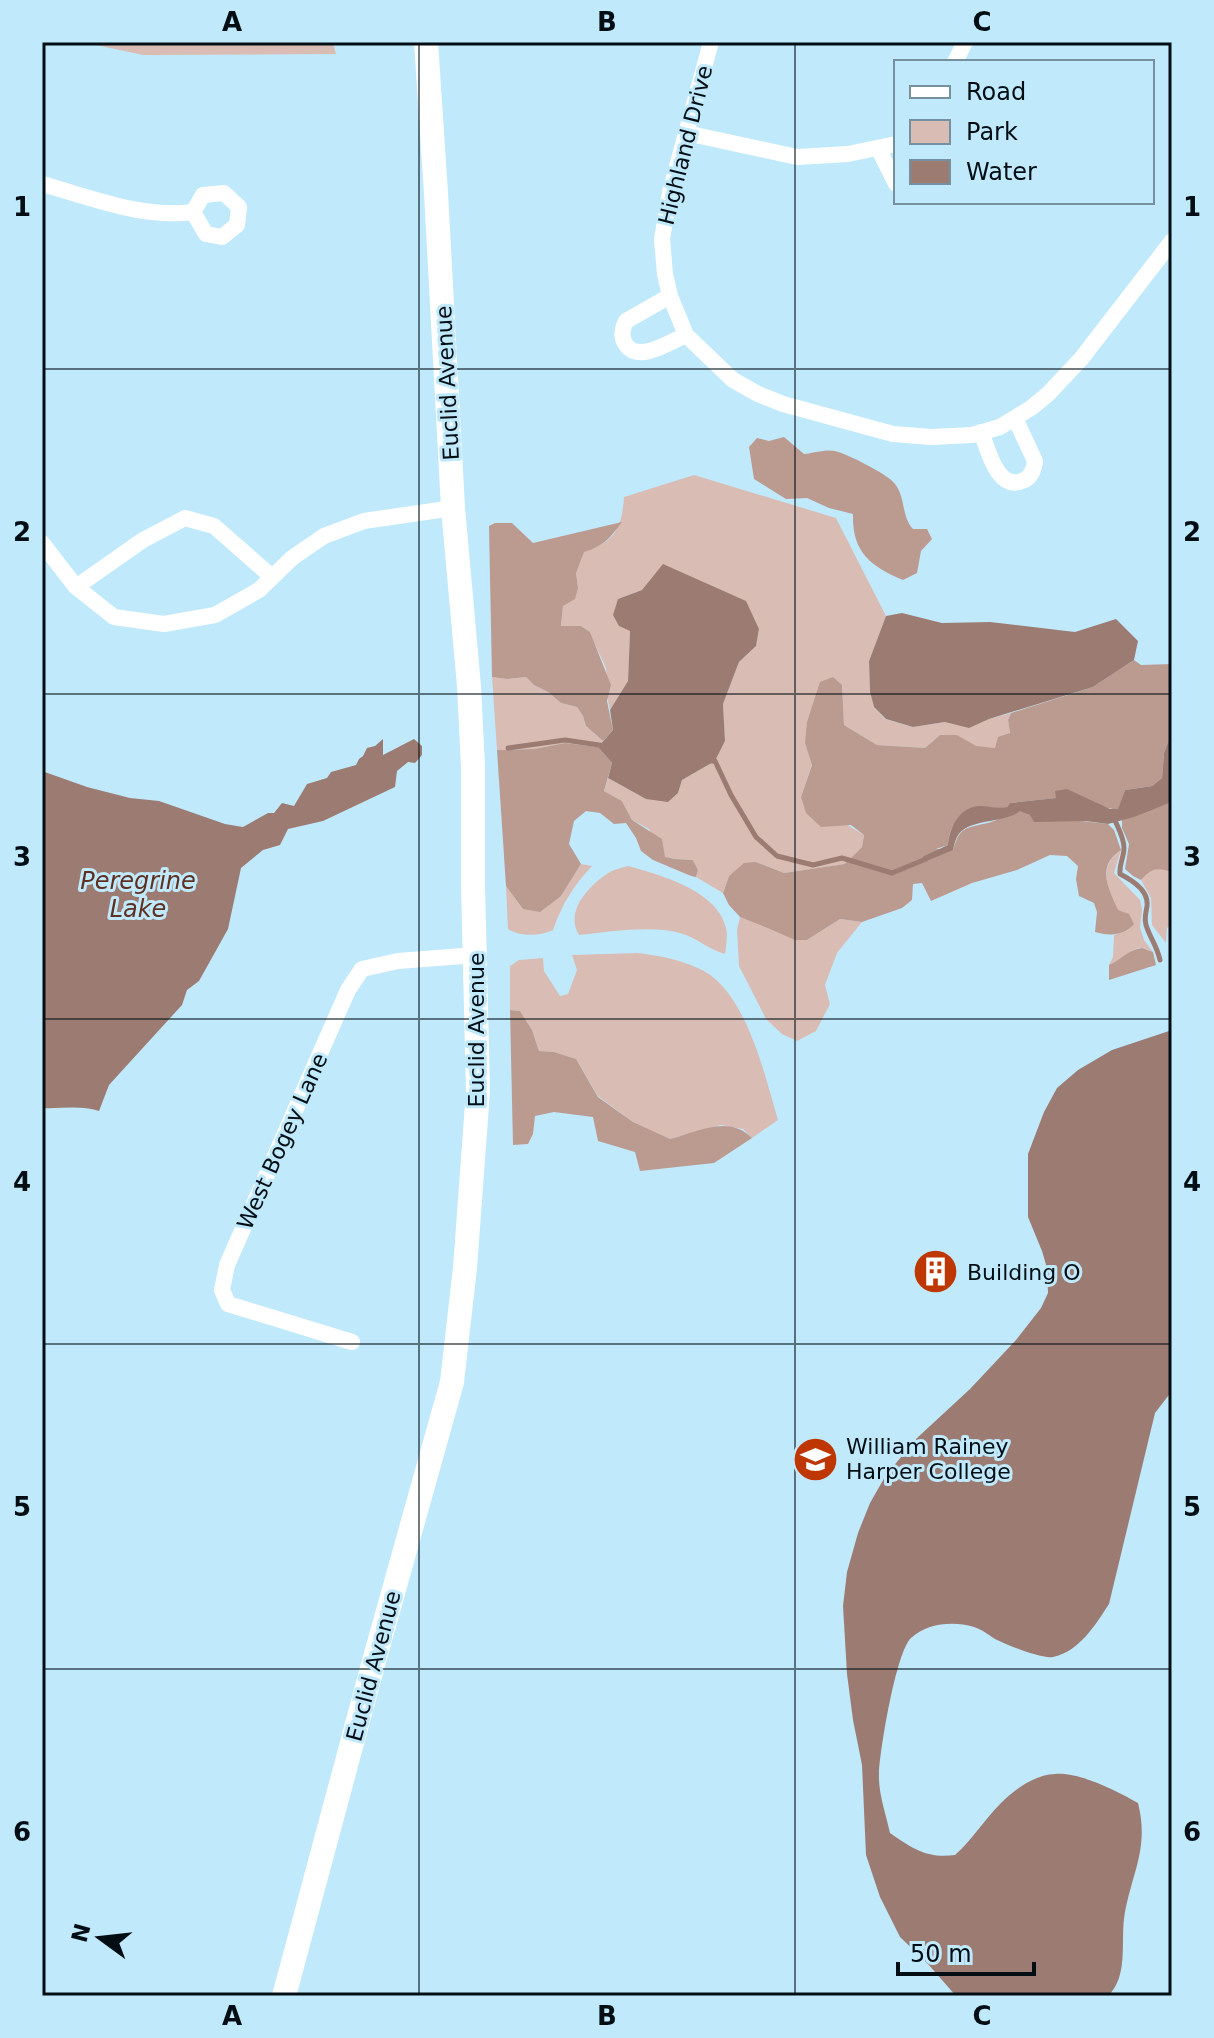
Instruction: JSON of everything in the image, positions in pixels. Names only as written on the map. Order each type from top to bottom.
[{"type":"main road","name":"Euclid Avenue","points":[[284,1996],[452,1382],[465,1268],[478,1091],[473,754],[453,508],[426,42]]},
{"type":"street","name":"Highland Drive","points":[[686,335],[670,296],[662,239],[670,192],[711,42]]},
{"type":"street","points":[[956,60],[965,42]]},
{"type":"street","points":[[686,133],[797,157],[848,154],[894,144]]},
{"type":"street","points":[[878,148],[894,180]]},
{"type":"street","points":[[42,184],[118,205],[171,215],[193,212]]},
{"type":"street","points":[[670,296],[626,321],[622,338],[629,349],[641,353],[686,335],[733,380],[783,404],[893,434],[931,437],[972,435],[1000,427],[1048,394],[1081,359],[1172,241]]},
{"type":"street","points":[[981,432],[1003,478],[1009,482],[1024,481],[1031,476],[1035,461],[1015,418]]},
{"type":"street","points":[[42,543],[76,587],[114,617],[164,624],[215,615],[259,590],[292,558],[324,536],[364,521],[453,508]]},
{"type":"street","points":[[76,587],[143,540],[185,518],[214,526],[272,577]]},
{"type":"street","name":"West Bogey Lane","points":[[352,1342],[228,1304],[222,1290],[227,1265],[348,990],[362,969],[398,961],[476,955]]},
{"type":"green space","points":[[82,42],[333,42],[336,54],[143,55]]},
{"type":"green space","points":[[694,475],[836,518],[886,616],[869,661],[874,707],[885,719],[913,727],[945,722],[969,727],[1011,713],[1008,720],[1010,733],[995,748],[976,747],[957,735],[940,735],[925,748],[877,745],[844,725],[842,685],[821,682],[805,743],[812,764],[801,797],[864,835],[862,847],[846,864],[784,873],[756,862],[729,876],[723,893],[696,877],[698,870],[693,860],[664,857],[649,829],[632,820],[622,801],[604,791],[608,778],[646,799],[678,793],[682,780],[715,761],[725,741],[723,704],[739,662],[756,646],[759,629],[642,590],[618,599],[630,630],[628,681],[610,710],[606,669],[590,632],[581,626],[561,627],[563,606],[578,588],[576,573],[584,551],[595,548],[615,532],[624,497]]},
{"type":"green space","points":[[492,677],[526,677],[561,703],[577,707],[586,726],[603,741],[598,747],[565,743],[534,749],[497,750]]},
{"type":"green space","points":[[1121,850],[1114,873],[1140,900],[1140,927],[1144,940],[1153,952],[1136,949],[1109,965],[1113,957],[1114,935],[1128,930],[1112,899],[1106,878],[1112,858]]},
{"type":"green space","points":[[581,864],[592,866],[569,895],[553,930],[530,935],[508,929],[506,886],[523,909],[561,896]]},
{"type":"green space","points":[[628,866],[686,886],[712,904],[726,928],[725,954],[686,935],[668,931],[630,930],[579,935],[575,917],[581,899],[602,877]]},
{"type":"green space","points":[[1161,868],[1172,872],[1172,924],[1167,928],[1166,943],[1152,925],[1151,898],[1141,880],[1148,871]]},
{"type":"green space","points":[[740,917],[807,940],[840,919],[862,922],[837,953],[825,985],[830,1004],[816,1031],[797,1041],[782,1034],[766,1019],[739,966],[737,930]]},
{"type":"green space","points":[[638,953],[688,964],[719,982],[732,998],[752,1038],[778,1120],[752,1138],[743,1129],[721,1125],[670,1139],[659,1135],[633,1122],[598,1096],[576,1059],[539,1051],[532,1030],[520,1011],[510,1010],[510,966],[519,960],[543,958],[544,971],[560,996],[568,994],[577,970],[572,955]]},
{"type":"shaded area","points":[[784,437],[804,454],[835,451],[876,470],[895,484],[909,524],[913,529],[927,529],[932,539],[921,551],[917,573],[903,580],[872,563],[856,538],[853,514],[807,498],[786,499],[754,479],[749,447],[757,438],[769,441]]},
{"type":"shaded area","points":[[622,522],[606,541],[584,552],[576,573],[578,588],[575,599],[563,606],[561,626],[581,626],[590,632],[611,685],[607,701],[613,730],[603,741],[586,726],[577,707],[561,703],[526,677],[492,677],[489,526],[512,523],[533,543]]},
{"type":"shaded area","points":[[1134,660],[1141,665],[1172,664],[1172,732],[1164,753],[1162,778],[1152,786],[1125,790],[1118,810],[1057,798],[1010,803],[1007,807],[995,809],[981,806],[958,820],[951,830],[948,845],[936,849],[953,850],[958,836],[965,829],[1020,810],[1030,815],[1108,824],[1114,830],[1121,850],[1109,863],[1106,878],[1118,910],[1129,914],[1134,924],[1126,931],[1111,934],[1095,932],[1097,912],[1094,903],[1079,896],[1076,879],[1078,866],[1067,856],[1050,855],[931,901],[922,883],[913,884],[912,900],[902,908],[862,922],[840,919],[807,940],[795,940],[740,917],[729,905],[723,893],[729,876],[744,863],[756,862],[784,873],[845,864],[862,847],[864,835],[851,825],[821,827],[806,813],[801,797],[812,765],[805,743],[807,722],[820,682],[833,677],[842,685],[844,725],[877,745],[925,748],[940,735],[957,735],[976,746],[995,748],[998,737],[1010,733],[1008,720],[1011,713],[1093,687]]},
{"type":"shaded area","points":[[565,743],[598,747],[612,763],[604,791],[622,801],[632,820],[662,839],[665,857],[693,860],[698,870],[696,877],[653,860],[641,851],[626,823],[614,824],[600,813],[586,811],[574,821],[569,844],[581,864],[561,896],[540,912],[523,909],[506,886],[497,750],[534,749]]},
{"type":"shaded area","points":[[1172,802],[1172,872],[1155,870],[1141,880],[1125,869],[1129,844],[1122,820]]},
{"type":"shaded area","points":[[1142,948],[1153,952],[1156,965],[1109,980],[1109,965]]},
{"type":"shaded area","points":[[510,1010],[520,1011],[532,1030],[539,1051],[576,1059],[598,1097],[633,1122],[670,1139],[723,1126],[743,1131],[752,1138],[714,1163],[640,1171],[635,1152],[598,1141],[593,1117],[554,1112],[535,1116],[533,1134],[528,1144],[513,1145]]},
{"type":"water","points":[[663,564],[746,601],[759,629],[756,646],[739,662],[723,704],[725,741],[715,761],[682,780],[678,793],[668,802],[646,799],[608,778],[612,763],[598,747],[613,730],[610,710],[628,681],[630,631],[619,626],[613,615],[618,599],[642,590]]},
{"type":"water","points":[[902,613],[942,623],[990,622],[1075,632],[1116,619],[1138,641],[1134,660],[1093,687],[969,728],[945,722],[913,727],[886,719],[874,707],[870,692],[869,661],[886,616]]},
{"type":"water","points":[[1172,732],[1172,802],[1108,824],[1086,821],[1034,822],[1030,815],[1020,811],[968,827],[957,837],[953,850],[920,862],[924,856],[948,845],[957,819],[973,807],[1003,808],[1010,803],[1056,798],[1055,791],[1067,789],[1110,809],[1118,809],[1125,790],[1152,786],[1162,778],[1164,753]]},
{"type":"water","name":"Peregrine Lake","points":[[383,739],[383,755],[414,739],[422,746],[422,755],[415,763],[408,762],[397,771],[395,787],[323,821],[288,829],[280,845],[263,850],[241,868],[228,929],[199,981],[187,990],[182,1005],[109,1085],[99,1111],[42,1108],[42,771],[87,787],[130,798],[159,801],[225,824],[243,827],[268,813],[274,813],[282,803],[294,806],[307,784],[327,778],[331,772],[356,765],[367,748]]},
{"type":"water","points":[[1172,1030],[1172,1391],[1155,1413],[1109,1604],[1079,1643],[1053,1657],[1024,1651],[966,1625],[941,1625],[925,1629],[911,1638],[905,1647],[895,1681],[879,1773],[890,1833],[913,1848],[936,1855],[955,1855],[1006,1798],[1025,1784],[1047,1775],[1065,1774],[1087,1779],[1138,1803],[1142,1835],[1124,1919],[1119,1979],[1108,1996],[956,1996],[900,1937],[880,1897],[866,1855],[862,1765],[847,1674],[843,1606],[847,1572],[870,1503],[886,1475],[917,1438],[970,1389],[1016,1340],[1041,1308],[1048,1293],[1047,1268],[1028,1217],[1028,1154],[1057,1088],[1078,1070],[1112,1050]]},
{"type":"waterway","points":[[508,748],[565,740],[606,746]]},
{"type":"waterway","points":[[711,761],[715,761],[756,837],[777,856],[813,865],[842,858],[892,873],[926,859]]},
{"type":"waterway","points":[[1113,816],[1124,844],[1120,874],[1134,883],[1145,896],[1146,925],[1160,960]]},
{"type":"place","name":"Building O","points":[[936,1272]]},
{"type":"place","name":"William Rainey Harper College","points":[[815,1459]]}]
